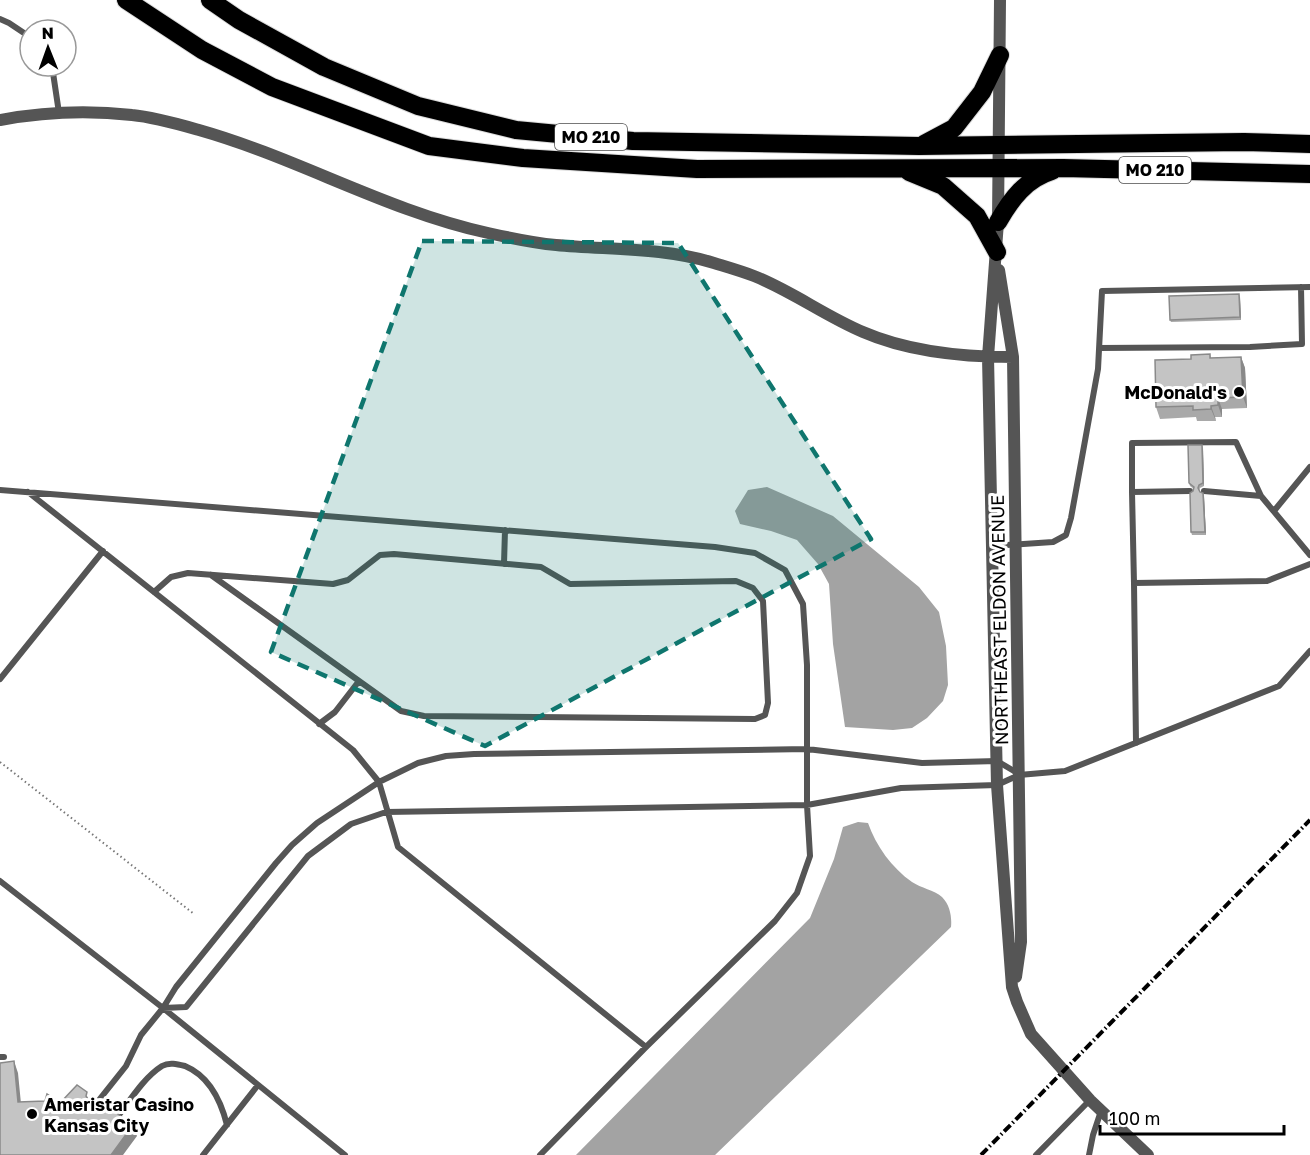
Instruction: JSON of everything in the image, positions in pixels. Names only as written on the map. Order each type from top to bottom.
[{"type":"highway","name":"MO 210","points":[[126,0],[202,50],[272,87],[429,146],[523,158],[697,169],[1063,168],[1310,174]]},
{"type":"highway","name":"MO 210","points":[[210,0],[239,20],[324,67],[418,106],[516,130],[633,141],[919,146],[1244,142],[1310,144]]},
{"type":"highway","points":[[919,146],[954,128],[982,92],[1000,55]]},
{"type":"highway","points":[[899,168],[943,186],[976,216],[997,252]]},
{"type":"highway","points":[[998,222],[1010,201],[1030,182],[1041,175],[1063,168]]},
{"type":"street","name":"NORTHEAST ELDON AVENUE","points":[[1000,0],[1000,168],[997,252],[988,357],[997,785],[1012,987],[1031,1034],[1090,1100],[1148,1155]]},
{"type":"street","points":[[0,120],[78,112],[134,115],[188,127],[239,142],[394,206],[487,233],[554,245],[658,252],[709,261],[755,277],[864,332],[917,349],[988,357],[1013,357]]},
{"type":"street","name":"NORTHEAST ELDON AVENUE","points":[[997,252],[1013,357],[1021,942],[1017,972],[1012,987]]},
{"type":"lane","points":[[0,19],[18,29]]},
{"type":"lane","points":[[54,78],[59,114]]},
{"type":"lane","points":[[1099,348],[1250,347],[1302,344],[1301,287]]},
{"type":"lane","points":[[992,546],[1053,542],[1066,535],[1098,369],[1102,291],[1310,287]]},
{"type":"lane","points":[[1136,743],[1132,443],[1236,442],[1261,496],[1310,555]]},
{"type":"lane","points":[[1274,512],[1310,467]]},
{"type":"lane","points":[[0,490],[715,547],[755,553],[785,570],[803,604],[807,665],[807,805],[810,856],[797,893],[775,921],[540,1155]]},
{"type":"lane","points":[[27,491],[353,750],[379,782],[398,847],[646,1047]]},
{"type":"lane","points":[[1132,492],[1190,491]]},
{"type":"lane","points":[[1204,491],[1261,496]]},
{"type":"lane","points":[[504,564],[505,530]]},
{"type":"lane","points":[[0,678],[103,551]]},
{"type":"lane","points":[[154,592],[171,577],[188,573],[333,584],[348,580],[380,555],[394,554],[541,567],[570,584],[736,581],[753,588],[763,601],[768,703],[765,715],[755,719],[424,716],[401,711],[211,575]]},
{"type":"lane","points":[[1134,583],[1267,581],[1310,564]]},
{"type":"lane","points":[[163,1008],[186,1007],[308,856],[351,824],[387,812],[807,805],[901,788],[997,785],[1019,775],[1065,771],[1279,686],[1310,651]]},
{"type":"lane","points":[[319,724],[335,712],[359,681]]},
{"type":"lane","points":[[95,1106],[126,1066],[141,1035],[163,1008],[176,987],[292,845],[316,823],[379,782],[418,763],[446,756],[474,754],[807,749],[922,763],[997,761],[1019,775]]},
{"type":"lane","points":[[0,881],[163,1008],[345,1155]]},
{"type":"lane","points":[[115,1120],[151,1075],[164,1064],[177,1064],[192,1070],[204,1080],[223,1110],[226,1125]]},
{"type":"lane","points":[[203,1155],[258,1085]]},
{"type":"lane","points":[[1036,1155],[1090,1100]]},
{"type":"lane","points":[[1089,1155],[1093,1135],[1102,1111]]},
{"type":"path","points":[[0,762],[194,914]]},
{"type":"highlighted area","points":[[422,241],[678,243],[871,539],[485,746],[271,652]]},
{"type":"shaded area","points":[[767,487],[833,516],[919,587],[939,612],[946,646],[948,685],[943,701],[927,718],[912,728],[893,730],[845,727],[833,644],[829,584],[818,564],[797,540],[740,524],[735,511],[748,490]]},
{"type":"shaded area","points":[[858,822],[868,823],[885,856],[898,870],[916,884],[942,897],[950,911],[951,927],[715,1155],[576,1155],[810,918],[834,859],[843,827]]},
{"type":"building","points":[[1239,294],[1240,317],[1170,320],[1169,296]]},
{"type":"building","points":[[1210,354],[1210,358],[1241,357],[1243,397],[1218,398],[1218,405],[1211,406],[1211,409],[1193,410],[1193,406],[1156,407],[1155,360],[1191,359],[1191,355]]},
{"type":"building","points":[[1188,445],[1202,445],[1203,483],[1198,488],[1203,493],[1205,532],[1191,532],[1190,493],[1194,487],[1189,483]]},
{"type":"building","name":"Ameristar Casino Kansas City","points":[[14,1061],[18,1102],[45,1101],[47,1094],[60,1103],[77,1085],[87,1092],[88,1099],[95,1098],[106,1106],[108,1113],[115,1112],[133,1125],[111,1155],[0,1155],[0,1063]]},
{"type":"railway","points":[[981,1155],[1310,820]]},
{"type":"place","name":"McDonald's","points":[[1239,392]]},
{"type":"place","name":"Ameristar Casino Kansas City","points":[[32,1114]]}]
